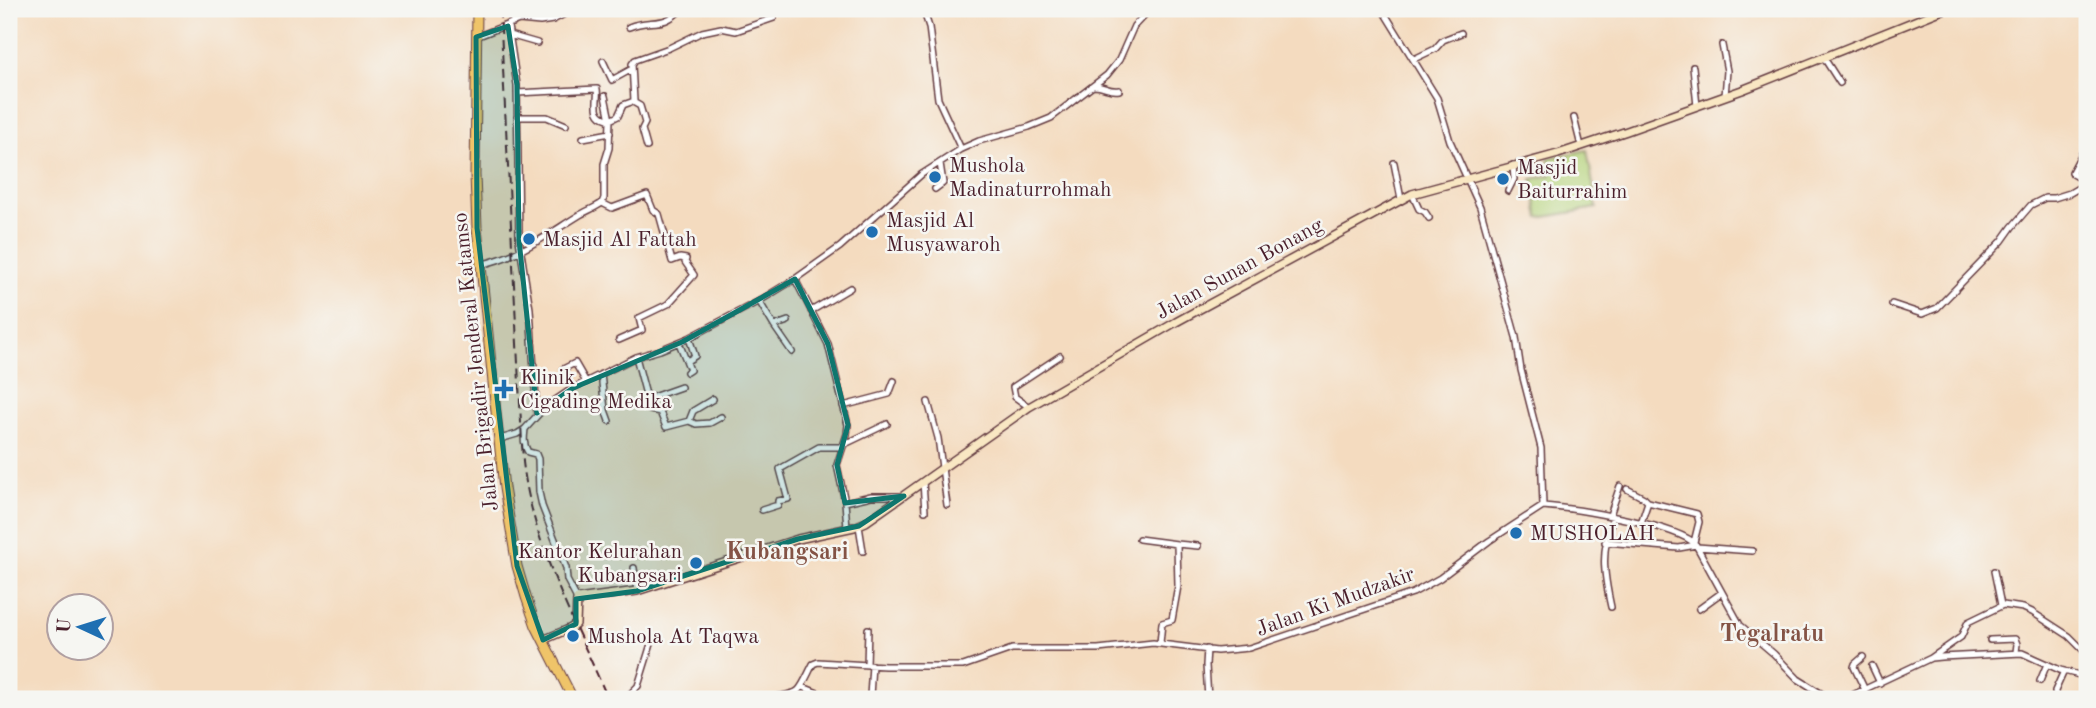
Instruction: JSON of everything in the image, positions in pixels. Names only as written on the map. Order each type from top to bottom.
[{"type":"highway","name":"Jalan Brigadir Jenderal Katamso","points":[[477,9],[475,175],[480,265],[505,488],[517,566],[533,617],[573,699]]},
{"type":"street","points":[[512,9],[509,35],[516,73],[520,251],[530,309],[537,415]]},
{"type":"street","points":[[476,37],[522,20],[553,20],[574,9]]},
{"type":"street","points":[[629,27],[642,22],[660,23],[674,17],[681,9]]},
{"type":"street","points":[[633,102],[632,62],[635,60],[702,32],[722,28],[736,31],[773,20],[774,9]]},
{"type":"street","points":[[922,9],[929,27],[938,99],[961,149]]},
{"type":"street","points":[[500,439],[525,429],[559,397],[586,382],[636,357],[679,343],[795,279],[841,247],[922,174],[961,149],[1051,118],[1107,75],[1119,60],[1134,26],[1150,9]]},
{"type":"street","points":[[1382,9],[1437,98],[1450,141],[1483,217],[1516,337],[1521,370],[1541,448],[1543,506],[1612,516],[1690,538],[1696,544],[1735,618],[1745,630],[1798,679],[1827,699]]},
{"type":"street","name":"Jalan Sunan Bonang","points":[[576,599],[638,590],[799,538],[859,526],[1029,407],[1176,322],[1401,199],[1581,146],[1697,106],[1945,9]]},
{"type":"street","points":[[1414,59],[1435,49],[1443,40],[1461,33]]},
{"type":"street","points":[[509,35],[537,43]]},
{"type":"street","points":[[1722,45],[1727,71],[1725,96]]},
{"type":"street","points":[[1824,58],[1840,83]]},
{"type":"street","points":[[603,61],[612,79],[632,69]]},
{"type":"street","points":[[1693,67],[1697,106]]},
{"type":"street","points":[[1094,86],[1111,91],[1119,90]]},
{"type":"street","points":[[517,93],[597,89],[598,113],[609,119],[618,116],[623,105],[633,102],[639,105],[643,116],[645,123],[642,129],[648,148]]},
{"type":"street","points":[[480,265],[502,260],[520,251],[602,203],[604,164],[610,133],[605,96]]},
{"type":"street","points":[[2087,108],[2087,123]]},
{"type":"street","points":[[517,117],[547,117],[566,125]]},
{"type":"street","points":[[1574,118],[1581,146]]},
{"type":"street","points":[[583,138],[610,133]]},
{"type":"street","points":[[1892,304],[1922,314],[1937,308],[2002,241],[2031,205],[2045,198],[2070,193],[2087,183],[2072,173],[2086,146]]},
{"type":"street","points":[[935,189],[943,183],[940,163]]},
{"type":"street","points":[[1394,163],[1401,199]]},
{"type":"street","points":[[1508,191],[1514,179],[1513,165]]},
{"type":"street","points":[[1412,194],[1419,209],[1429,218]]},
{"type":"street","points":[[602,203],[612,208],[648,196],[653,210],[659,214],[672,261],[686,259],[685,262],[694,275],[668,304],[639,318],[642,330],[619,340]]},
{"type":"street","points":[[795,279],[828,344],[848,429],[837,471],[845,502],[847,528]]},
{"type":"street","points":[[811,311],[850,288]]},
{"type":"street","points":[[759,301],[792,352]]},
{"type":"street","points":[[774,326],[788,321]]},
{"type":"street","points":[[687,361],[695,356],[689,338]]},
{"type":"street","points":[[679,343],[690,370],[687,372]]},
{"type":"street","points":[[1029,407],[1015,397],[1013,387],[1060,356]]},
{"type":"street","points":[[636,357],[650,410],[660,412],[666,427],[689,421],[710,423],[721,417]]},
{"type":"street","points":[[563,369],[576,363],[586,382]]},
{"type":"street","points":[[601,374],[609,421]]},
{"type":"street","points":[[843,406],[888,394],[894,382]]},
{"type":"street","points":[[647,399],[681,387]]},
{"type":"street","points":[[689,421],[694,411],[713,399]]},
{"type":"street","points":[[928,402],[938,438],[947,505]]},
{"type":"street","points":[[762,510],[788,499],[781,468],[819,447],[842,446],[887,424]]},
{"type":"street","points":[[525,429],[523,442],[526,449],[536,454],[538,459],[541,506],[576,599],[576,624],[543,640]]},
{"type":"street","points":[[923,482],[925,511]]},
{"type":"street","points":[[1611,607],[1605,571],[1605,542],[1620,486]]},
{"type":"street","points":[[1627,489],[1648,502],[1697,514],[1699,523],[1696,544]]},
{"type":"street","points":[[845,502],[871,496],[904,496]]},
{"type":"street","points":[[1641,523],[1648,502]]},
{"type":"street","name":"Jalan Ki Mudzakir","points":[[803,687],[815,663],[963,666],[1012,649],[1098,649],[1136,643],[1160,643],[1227,651],[1249,648],[1413,593],[1440,578],[1489,541],[1543,506]]},
{"type":"street","points":[[859,526],[863,551]]},
{"type":"street","points":[[1139,539],[1198,546]]},
{"type":"street","points":[[1605,542],[1679,548],[1696,544],[1752,551]]},
{"type":"street","points":[[1160,643],[1162,623],[1172,620],[1176,598],[1177,544]]},
{"type":"street","points":[[634,568],[638,590]]},
{"type":"street","points":[[1994,570],[2001,605]]},
{"type":"street","points":[[1699,609],[1721,593]]},
{"type":"street","points":[[1843,699],[1931,658],[1961,637],[1968,622],[2001,605],[2026,609],[2069,636],[2087,656],[2085,676],[2064,671],[2025,653],[1931,658]]},
{"type":"street","points":[[868,629],[870,696]]},
{"type":"street","points":[[1990,640],[2015,639],[2016,652]]},
{"type":"street","points":[[625,699],[638,686],[651,643]]},
{"type":"street","points":[[1207,649],[1208,699]]},
{"type":"street","points":[[1863,657],[1854,667],[1865,690]]},
{"type":"street","points":[[2040,681],[2047,664]]},
{"type":"street","points":[[1872,666],[1880,683]]},
{"type":"street","points":[[2056,699],[2055,691],[2064,671]]},
{"type":"street","points":[[767,699],[793,695],[803,687],[825,696],[826,699]]},
{"type":"highlighted area","points":[[508,26],[517,85],[519,240],[537,413],[573,388],[682,342],[795,279],[828,344],[848,425],[837,465],[845,503],[904,496],[859,526],[798,539],[637,591],[576,599],[576,624],[543,640],[517,566],[477,228],[476,37]]},
{"type":"green space","points":[[1587,150],[1597,208],[1539,218],[1532,179],[1551,175],[1548,158]]},
{"type":"railway","points":[[500,9],[523,462],[528,493],[546,554],[608,699]]},
{"type":"place","name":"Mushola Madinaturrohmah","points":[[935,177]]},
{"type":"place","name":"Masjid Baiturrahim","points":[[1503,179]]},
{"type":"place","name":"Masjid Al Musyawaroh","points":[[872,232]]},
{"type":"place","name":"Masjid Al Fattah","points":[[529,239]]},
{"type":"place","name":"Klinik Cigading Medika","points":[[504,389]]},
{"type":"place","name":"MUSHOLAH","points":[[1516,533]]},
{"type":"place","name":"Kantor Kelurahan Kubangsari","points":[[696,563]]},
{"type":"place","name":"Mushola At Taqwa","points":[[573,636]]},
{"type":"district","name":"Kubangsari","points":[[787,551]]},
{"type":"district","name":"Tegalratu","points":[[1772,633]]}]
